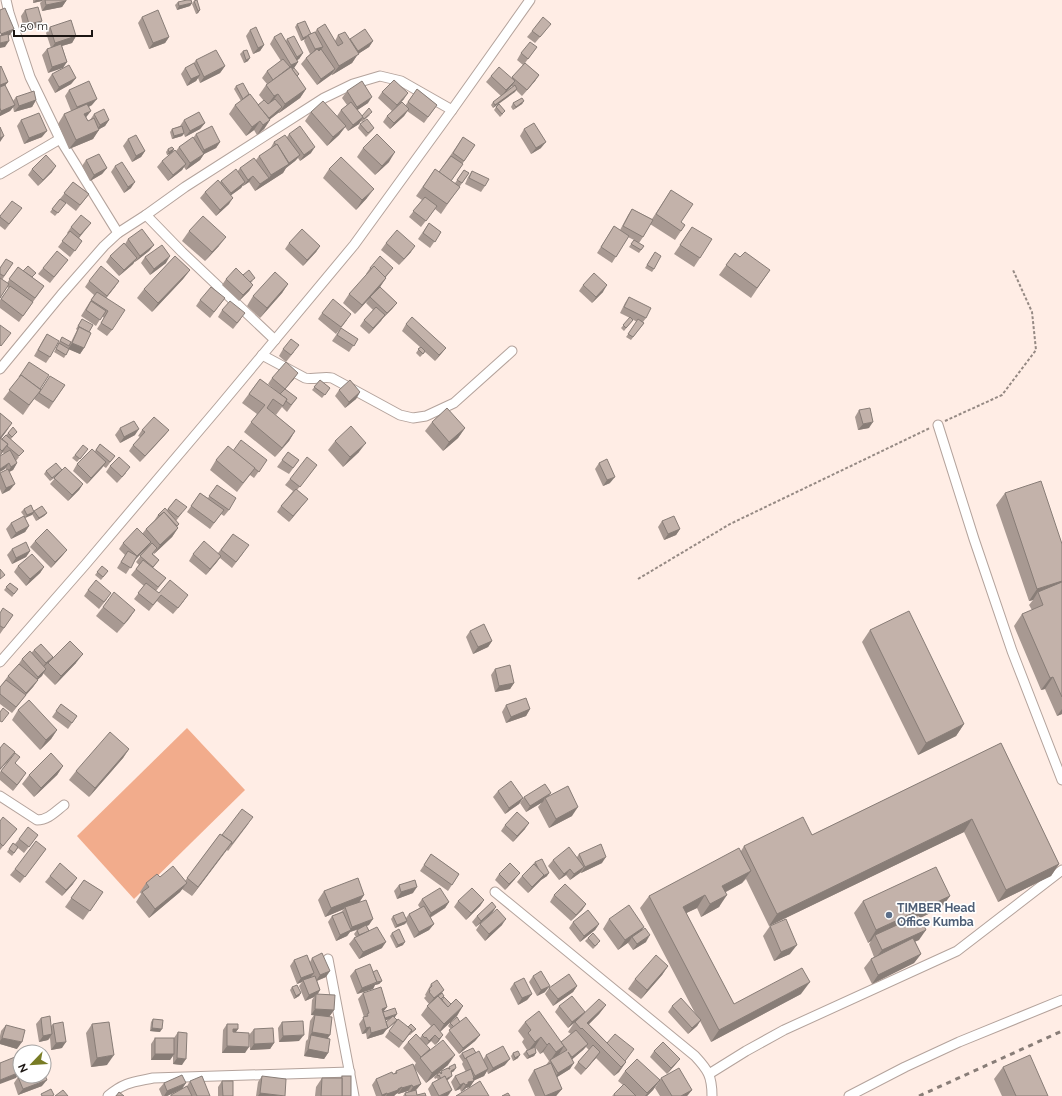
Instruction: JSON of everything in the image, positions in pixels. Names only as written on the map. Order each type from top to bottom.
[{"type":"street","points":[[6,0],[9,14],[30,77],[60,139],[118,233]]},
{"type":"street","points":[[0,662],[85,565],[354,245],[530,0]]},
{"type":"street","points":[[0,368],[61,295],[104,246],[118,233],[185,187],[324,98],[353,84],[380,76],[401,81],[452,110]]},
{"type":"street","points":[[0,174],[60,139]]},
{"type":"street","points":[[146,215],[182,252],[275,340]]},
{"type":"street","points":[[262,355],[305,378],[332,378],[400,415],[413,418],[426,416],[454,403],[512,351]]},
{"type":"street","points":[[938,425],[974,539],[1012,651],[1062,780]]},
{"type":"street","points":[[0,796],[37,820],[47,818],[64,805]]},
{"type":"street","points":[[709,1074],[784,1030],[957,951],[1062,870]]},
{"type":"street","points":[[496,892],[695,1056],[709,1074],[712,1087],[712,1096]]},
{"type":"street","points":[[328,959],[354,1096]]},
{"type":"street","points":[[849,1096],[905,1067],[960,1042],[1062,1000]]},
{"type":"street","points":[[108,1096],[126,1084],[153,1078],[201,1080],[350,1072]]},
{"type":"path","points":[[638,579],[730,524],[1002,395],[1036,350],[1032,312],[1013,270]]},
{"type":"shaded area","points":[[187,728],[245,790],[134,899],[77,836]]},
{"type":"building","points":[[45,0],[66,0],[66,1],[46,5]]},
{"type":"building","points":[[191,0],[192,3],[179,6],[178,2]]},
{"type":"building","points":[[197,0],[200,10],[198,11],[194,1]]},
{"type":"building","points":[[38,7],[42,21],[29,24],[25,10]]},
{"type":"building","points":[[5,8],[14,29],[1,34],[0,10]]},
{"type":"building","points":[[158,10],[169,37],[153,43],[142,17]]},
{"type":"building","points":[[543,17],[551,24],[540,37],[532,31]]},
{"type":"building","points":[[71,20],[76,36],[55,43],[50,27]]},
{"type":"building","points":[[305,21],[311,34],[303,38],[297,24]]},
{"type":"building","points":[[325,24],[338,46],[343,43],[338,35],[345,32],[359,54],[339,66],[317,29]]},
{"type":"building","points":[[256,27],[264,45],[258,48],[250,30]]},
{"type":"building","points":[[365,29],[373,41],[358,51],[350,39]]},
{"type":"building","points":[[315,32],[323,47],[315,49],[308,35]]},
{"type":"building","points":[[281,33],[298,62],[291,65],[274,37]]},
{"type":"building","points":[[8,34],[9,41],[0,43],[0,36]]},
{"type":"building","points":[[294,36],[303,53],[297,57],[287,39]]},
{"type":"building","points":[[530,42],[537,47],[528,59],[521,53]]},
{"type":"building","points":[[61,44],[67,62],[52,67],[47,49]]},
{"type":"building","points":[[317,49],[319,51],[321,49],[335,69],[321,79],[306,58]]},
{"type":"building","points":[[216,50],[225,66],[204,77],[196,60]]},
{"type":"building","points":[[247,50],[250,58],[246,60],[243,51]]},
{"type":"building","points":[[283,59],[290,67],[273,80],[267,71]]},
{"type":"building","points":[[194,63],[200,75],[191,79],[185,68]]},
{"type":"building","points":[[525,63],[539,75],[527,90],[512,77]]},
{"type":"building","points":[[69,65],[76,78],[59,87],[52,74]]},
{"type":"building","points":[[1,66],[8,82],[0,85],[0,67]]},
{"type":"building","points":[[291,67],[306,89],[285,104],[278,94],[274,96],[266,85]]},
{"type":"building","points":[[499,67],[515,81],[506,90],[491,76]]},
{"type":"building","points":[[294,68],[299,74],[297,76],[292,69]]},
{"type":"building","points":[[394,80],[408,93],[397,105],[382,92]]},
{"type":"building","points":[[89,81],[97,99],[77,107],[69,90]]},
{"type":"building","points":[[362,81],[372,97],[357,107],[347,91]]},
{"type":"building","points":[[243,83],[249,94],[243,99],[236,86]]},
{"type":"building","points":[[5,85],[15,105],[1,111],[0,87]]},
{"type":"building","points":[[515,85],[517,89],[495,105],[493,102]]},
{"type":"building","points":[[417,89],[437,105],[428,117],[408,102]]},
{"type":"building","points":[[34,91],[36,100],[19,106],[16,97]]},
{"type":"building","points":[[250,94],[270,120],[263,125],[260,121],[252,127],[235,105]]},
{"type":"building","points":[[522,98],[524,101],[516,107],[513,103]]},
{"type":"building","points":[[275,99],[282,107],[269,118],[258,105],[264,100],[268,104]]},
{"type":"building","points":[[323,101],[346,126],[333,137],[311,112]]},
{"type":"building","points":[[351,102],[363,117],[353,125],[341,110]]},
{"type":"building","points":[[402,102],[409,109],[394,123],[387,116]]},
{"type":"building","points":[[87,104],[91,111],[84,114],[88,121],[94,118],[99,130],[76,140],[64,114]]},
{"type":"building","points":[[499,104],[505,111],[502,114],[496,107]]},
{"type":"building","points":[[369,108],[372,112],[364,119],[362,116]]},
{"type":"building","points":[[104,109],[109,120],[100,125],[94,114]]},
{"type":"building","points":[[199,112],[205,123],[190,131],[184,120]]},
{"type":"building","points":[[39,113],[47,131],[29,138],[21,120]]},
{"type":"building","points":[[367,119],[374,128],[368,133],[360,124]]},
{"type":"building","points":[[534,123],[546,142],[536,148],[524,129]]},
{"type":"building","points":[[182,126],[184,133],[174,136],[172,129]]},
{"type":"building","points":[[212,126],[220,142],[204,150],[196,134]]},
{"type":"building","points":[[300,126],[315,147],[304,155],[289,134]]},
{"type":"building","points":[[0,127],[4,136],[0,138]]},
{"type":"building","points":[[377,134],[395,152],[382,166],[363,148]]},
{"type":"building","points":[[136,135],[145,151],[136,156],[128,139]]},
{"type":"building","points":[[285,135],[300,155],[289,163],[277,144],[276,145],[274,142]]},
{"type":"building","points":[[193,137],[204,154],[190,163],[179,147]]},
{"type":"building","points":[[463,137],[475,145],[464,161],[453,153]]},
{"type":"building","points":[[277,144],[289,164],[271,175],[259,156]]},
{"type":"building","points":[[172,147],[174,149],[169,152],[168,149]]},
{"type":"building","points":[[175,150],[186,164],[173,175],[162,161]]},
{"type":"building","points":[[99,154],[107,168],[94,175],[86,160]]},
{"type":"building","points":[[46,155],[56,166],[43,180],[32,169]]},
{"type":"building","points":[[451,156],[463,164],[451,181],[439,172]]},
{"type":"building","points":[[341,157],[374,189],[362,200],[329,169]]},
{"type":"building","points":[[254,158],[269,178],[260,184],[253,176],[248,180],[240,168]]},
{"type":"building","points":[[122,162],[135,182],[128,187],[115,166]]},
{"type":"building","points":[[236,169],[245,182],[231,193],[221,181]]},
{"type":"building","points":[[435,169],[460,187],[447,204],[423,187]]},
{"type":"building","points":[[464,170],[469,173],[462,183],[457,180]]},
{"type":"building","points":[[472,171],[489,179],[485,186],[469,178]]},
{"type":"building","points":[[218,180],[233,198],[220,210],[205,192]]},
{"type":"building","points":[[73,182],[89,194],[80,205],[64,193]]},
{"type":"building","points":[[671,190],[693,204],[681,222],[685,225],[681,231],[656,214]]},
{"type":"building","points":[[425,197],[437,206],[426,221],[413,211]]},
{"type":"building","points":[[60,199],[66,203],[58,213],[52,209]]},
{"type":"building","points":[[12,201],[22,208],[9,224],[0,216]]},
{"type":"building","points":[[632,209],[653,220],[643,237],[623,226]]},
{"type":"building","points":[[81,215],[91,223],[80,235],[71,227]]},
{"type":"building","points":[[203,216],[226,237],[212,252],[189,231]]},
{"type":"building","points":[[429,223],[441,232],[435,242],[423,233]]},
{"type":"building","points":[[614,226],[629,236],[616,257],[601,247]]},
{"type":"building","points":[[692,227],[712,239],[700,258],[680,245]]},
{"type":"building","points":[[142,229],[154,245],[140,256],[128,239]]},
{"type":"building","points":[[302,229],[320,246],[307,260],[289,243]]},
{"type":"building","points":[[397,230],[415,246],[404,259],[386,243]]},
{"type":"building","points":[[70,231],[82,241],[75,251],[62,241]]},
{"type":"building","points":[[634,240],[644,246],[641,250],[631,244]]},
{"type":"building","points":[[124,243],[137,258],[124,270],[110,256]]},
{"type":"building","points":[[162,245],[170,256],[154,269],[145,257]]},
{"type":"building","points":[[57,251],[68,260],[54,277],[43,268]]},
{"type":"building","points":[[655,252],[661,256],[654,269],[647,265]]},
{"type":"building","points":[[745,252],[770,270],[757,288],[726,265],[735,253],[740,257]]},
{"type":"building","points":[[175,256],[190,270],[158,303],[144,289]]},
{"type":"building","points":[[380,256],[393,268],[385,277],[374,266],[372,269],[370,268]]},
{"type":"building","points":[[6,259],[13,263],[4,276],[0,274],[0,268]]},
{"type":"building","points":[[28,266],[36,273],[32,277],[23,271]]},
{"type":"building","points":[[101,266],[119,281],[107,296],[89,281]]},
{"type":"building","points":[[374,266],[386,278],[362,305],[349,294]]},
{"type":"building","points":[[18,267],[44,286],[35,298],[9,279]]},
{"type":"building","points":[[236,268],[253,285],[243,295],[226,279]]},
{"type":"building","points":[[249,270],[255,278],[250,282],[243,275]]},
{"type":"building","points":[[275,272],[288,284],[267,308],[253,296]]},
{"type":"building","points":[[594,273],[607,285],[596,297],[583,285]]},
{"type":"building","points":[[0,278],[9,284],[0,298]]},
{"type":"building","points":[[10,286],[33,302],[23,316],[1,299]]},
{"type":"building","points":[[211,287],[225,298],[214,312],[200,300]]},
{"type":"building","points":[[380,287],[397,303],[387,313],[370,297]]},
{"type":"building","points":[[97,292],[125,310],[112,330],[101,323],[108,311],[91,300]]},
{"type":"building","points":[[629,297],[651,308],[646,318],[624,307]]},
{"type":"building","points":[[333,299],[351,314],[341,327],[322,313]]},
{"type":"building","points":[[91,301],[106,311],[100,320],[86,310]]},
{"type":"building","points":[[230,301],[245,313],[237,323],[222,310]]},
{"type":"building","points":[[376,307],[385,315],[373,328],[364,320]]},
{"type":"building","points":[[412,317],[446,348],[439,355],[406,324]]},
{"type":"building","points":[[630,317],[633,320],[626,328],[623,325]]},
{"type":"building","points":[[82,319],[93,325],[89,332],[78,326]]},
{"type":"building","points":[[638,319],[644,323],[633,337],[628,334]]},
{"type":"building","points":[[0,325],[11,333],[1,346],[0,345]]},
{"type":"building","points":[[79,327],[91,333],[84,348],[72,343]]},
{"type":"building","points":[[341,328],[358,339],[354,346],[337,335]]},
{"type":"building","points":[[47,334],[59,341],[50,357],[38,350]]},
{"type":"building","points":[[62,337],[71,342],[69,346],[60,341]]},
{"type":"building","points":[[291,339],[299,345],[291,355],[283,349]]},
{"type":"building","points":[[59,343],[69,349],[66,355],[56,349]]},
{"type":"building","points":[[421,347],[425,351],[423,354],[418,349]]},
{"type":"building","points":[[29,362],[49,375],[40,389],[21,375],[19,377]]},
{"type":"building","points":[[286,362],[298,373],[285,389],[272,378]]},
{"type":"building","points":[[21,375],[41,390],[29,405],[9,390]]},
{"type":"building","points":[[50,376],[65,385],[53,402],[39,393]]},
{"type":"building","points":[[260,379],[287,399],[283,406],[273,399],[267,408],[295,431],[282,448],[251,422],[265,405],[249,394]]},
{"type":"building","points":[[320,380],[330,388],[325,395],[314,387]]},
{"type":"building","points":[[350,380],[360,392],[349,402],[339,390]]},
{"type":"building","points":[[285,389],[297,398],[291,405],[286,401],[287,399],[280,394]]},
{"type":"building","points":[[447,408],[465,428],[449,442],[432,422]]},
{"type":"building","points":[[870,408],[873,422],[863,424],[859,410]]},
{"type":"building","points":[[0,413],[12,423],[0,438]]},
{"type":"building","points":[[154,417],[169,430],[145,456],[133,445],[145,432],[142,430]]},
{"type":"building","points":[[134,421],[139,429],[124,437],[120,428]]},
{"type":"building","points":[[351,426],[366,443],[350,457],[335,441]]},
{"type":"building","points":[[13,427],[17,432],[12,437],[8,433]]},
{"type":"building","points":[[6,435],[24,451],[19,456],[7,446],[8,444],[2,439]]},
{"type":"building","points":[[0,438],[8,444],[2,451],[0,449]]},
{"type":"building","points":[[241,440],[267,460],[259,472],[233,451]]},
{"type":"building","points":[[100,444],[115,456],[110,462],[96,450]]},
{"type":"building","points":[[83,445],[88,449],[80,459],[75,455]]},
{"type":"building","points":[[228,446],[255,468],[243,483],[216,460]]},
{"type":"building","points":[[92,449],[106,462],[91,478],[77,464]]},
{"type":"building","points":[[10,450],[17,463],[11,467],[9,463],[0,469],[0,456]]},
{"type":"building","points":[[288,452],[299,460],[293,468],[282,460]]},
{"type":"building","points":[[119,457],[130,467],[122,477],[110,466]]},
{"type":"building","points":[[307,457],[317,465],[300,487],[290,479]]},
{"type":"building","points":[[607,459],[615,477],[607,480],[599,463]]},
{"type":"building","points":[[56,463],[62,470],[52,478],[46,471]]},
{"type":"building","points":[[65,467],[83,484],[72,495],[54,478]]},
{"type":"building","points":[[8,469],[15,484],[6,488],[0,473]]},
{"type":"building","points":[[1041,481],[1062,544],[1062,581],[1037,589],[1005,493]]},
{"type":"building","points":[[217,485],[236,498],[229,510],[209,496]]},
{"type":"building","points":[[296,489],[308,499],[293,516],[281,506]]},
{"type":"building","points":[[200,493],[224,510],[214,523],[191,506]]},
{"type":"building","points":[[176,499],[187,507],[178,517],[168,509]]},
{"type":"building","points":[[31,505],[34,512],[27,515],[24,509]]},
{"type":"building","points":[[42,506],[47,513],[39,518],[34,511]]},
{"type":"building","points":[[165,508],[179,524],[177,526],[164,512],[159,516],[158,515]]},
{"type":"building","points":[[164,512],[178,528],[160,545],[146,529]]},
{"type":"building","points":[[24,516],[29,526],[16,533],[11,523]]},
{"type":"building","points":[[674,516],[680,529],[668,534],[662,521]]},
{"type":"building","points":[[137,528],[151,542],[137,556],[123,543]]},
{"type":"building","points":[[47,529],[67,550],[55,562],[35,541]]},
{"type":"building","points":[[233,534],[249,545],[236,562],[221,550]]},
{"type":"building","points":[[204,541],[221,556],[210,569],[193,554]]},
{"type":"building","points":[[26,542],[30,551],[16,558],[12,549]]},
{"type":"building","points":[[152,543],[157,548],[152,554],[159,560],[153,567],[140,556]]},
{"type":"building","points":[[128,551],[137,556],[131,568],[121,562]]},
{"type":"building","points":[[32,554],[44,567],[30,579],[18,566]]},
{"type":"building","points":[[143,560],[166,578],[158,587],[136,569]]},
{"type":"building","points":[[102,566],[108,571],[103,577],[97,572]]},
{"type":"building","points":[[0,569],[5,575],[0,579]]},
{"type":"building","points":[[96,580],[111,593],[104,602],[88,590]]},
{"type":"building","points":[[170,580],[188,595],[178,608],[161,595],[153,605],[138,593],[146,583],[159,593]]},
{"type":"building","points":[[1062,582],[1062,697],[1053,677],[1050,678],[1022,614],[1043,605],[1038,592]]},
{"type":"building","points":[[10,583],[18,589],[14,594],[6,587]]},
{"type":"building","points":[[114,592],[135,610],[124,624],[103,607]]},
{"type":"building","points":[[3,608],[13,615],[4,628],[0,626],[0,613]]},
{"type":"building","points":[[909,611],[964,724],[926,743],[870,630]]},
{"type":"building","points":[[484,624],[492,641],[478,647],[470,631]]},
{"type":"building","points":[[70,641],[83,654],[61,676],[48,663]]},
{"type":"building","points":[[41,644],[53,657],[46,663],[34,650]]},
{"type":"building","points":[[30,651],[46,669],[38,677],[22,659]]},
{"type":"building","points":[[19,664],[38,680],[26,693],[8,676]]},
{"type":"building","points":[[510,665],[514,683],[499,686],[495,669]]},
{"type":"building","points":[[6,680],[26,695],[16,707],[0,694],[0,687]]},
{"type":"building","points":[[526,698],[530,709],[511,717],[506,705]]},
{"type":"building","points":[[29,700],[57,730],[46,740],[18,710]]},
{"type":"building","points":[[61,704],[77,716],[72,723],[56,711]]},
{"type":"building","points":[[3,708],[9,713],[2,722],[0,721],[0,712]]},
{"type":"building","points":[[110,732],[129,749],[95,788],[76,771]]},
{"type":"building","points":[[4,743],[15,752],[0,769],[0,748]]},
{"type":"building","points":[[1001,743],[1059,864],[1006,890],[972,819],[777,914],[744,846],[803,817],[812,835]]},
{"type":"building","points":[[15,753],[20,757],[15,763],[26,773],[17,785],[1,771]]},
{"type":"building","points":[[51,753],[63,766],[41,788],[29,775]]},
{"type":"building","points":[[511,781],[523,798],[509,808],[498,791]]},
{"type":"building","points":[[545,784],[551,793],[530,806],[524,797]]},
{"type":"building","points":[[568,786],[578,807],[556,819],[545,798]]},
{"type":"building","points":[[242,809],[253,817],[231,844],[232,842],[222,835]]},
{"type":"building","points":[[517,812],[529,823],[517,836],[505,825]]},
{"type":"building","points":[[3,817],[17,829],[3,846],[0,843],[0,821]]},
{"type":"building","points":[[28,827],[38,835],[29,847],[19,839]]},
{"type":"building","points":[[220,834],[232,842],[198,887],[187,878]]},
{"type":"building","points":[[36,841],[46,849],[25,877],[15,869]]},
{"type":"building","points":[[13,843],[18,847],[14,853],[9,849]]},
{"type":"building","points":[[601,844],[606,857],[585,867],[579,854]]},
{"type":"building","points":[[569,847],[584,867],[574,874],[570,869],[564,874],[553,860]]},
{"type":"building","points":[[739,848],[751,871],[722,886],[727,895],[710,904],[705,895],[683,907],[734,1004],[802,968],[810,982],[719,1030],[649,896]]},
{"type":"building","points":[[431,854],[459,874],[452,885],[424,865]]},
{"type":"building","points":[[542,859],[549,873],[543,876],[544,875],[539,870],[535,862]]},
{"type":"building","points":[[60,863],[77,878],[66,890],[50,876]]},
{"type":"building","points":[[510,863],[520,873],[509,884],[499,874]]},
{"type":"building","points":[[534,864],[544,875],[532,887],[522,876]]},
{"type":"building","points":[[173,866],[187,883],[155,909],[142,892],[149,887],[146,883],[157,874],[160,877]]},
{"type":"building","points":[[936,867],[950,896],[876,930],[863,901]]},
{"type":"building","points":[[358,878],[364,895],[331,908],[324,891]]},
{"type":"building","points":[[84,880],[103,892],[90,911],[71,898]]},
{"type":"building","points":[[415,880],[417,887],[401,892],[399,885]]},
{"type":"building","points":[[565,884],[586,904],[576,915],[554,895]]},
{"type":"building","points":[[440,888],[449,902],[431,913],[422,899]]},
{"type":"building","points":[[472,888],[484,900],[471,913],[458,901]]},
{"type":"building","points":[[366,900],[373,919],[352,927],[345,907]]},
{"type":"building","points":[[492,902],[496,907],[481,921],[477,916]]},
{"type":"building","points":[[629,905],[644,927],[625,940],[609,919]]},
{"type":"building","points":[[424,906],[434,924],[419,932],[409,914]]},
{"type":"building","points":[[497,909],[506,919],[489,934],[480,924]]},
{"type":"building","points":[[588,910],[599,924],[584,936],[573,922]]},
{"type":"building","points":[[343,912],[351,930],[340,935],[332,916]]},
{"type":"building","points":[[403,912],[407,921],[397,925],[393,916]]},
{"type":"building","points":[[919,915],[926,930],[882,950],[875,935]]},
{"type":"building","points":[[786,919],[797,945],[781,952],[770,926]]},
{"type":"building","points":[[366,925],[369,931],[359,935],[357,930]]},
{"type":"building","points":[[377,927],[386,942],[363,952],[354,938]]},
{"type":"building","points":[[645,928],[650,935],[637,944],[632,937]]},
{"type":"building","points":[[399,929],[405,942],[398,945],[392,933]]},
{"type":"building","points":[[593,933],[600,941],[595,946],[588,938]]},
{"type":"building","points":[[913,938],[921,954],[878,975],[871,959]]},
{"type":"building","points":[[322,953],[330,971],[320,975],[312,958]]},
{"type":"building","points":[[307,955],[314,973],[301,978],[294,960]]},
{"type":"building","points":[[656,955],[668,966],[647,990],[635,979]]},
{"type":"building","points":[[370,964],[377,982],[362,988],[355,970]]},
{"type":"building","points":[[377,970],[382,981],[377,982],[373,972]]},
{"type":"building","points":[[541,971],[550,986],[541,990],[533,976]]},
{"type":"building","points":[[569,974],[577,986],[558,999],[549,988]]},
{"type":"building","points":[[315,976],[320,990],[309,995],[303,980]]},
{"type":"building","points":[[524,978],[532,994],[522,998],[514,983]]},
{"type":"building","points":[[437,980],[444,990],[434,998],[429,992],[429,989],[432,986],[431,984]]},
{"type":"building","points":[[297,985],[301,993],[296,996],[292,987]]},
{"type":"building","points":[[381,987],[387,1007],[382,1009],[388,1028],[371,1033],[370,1027],[366,1028],[363,1017],[368,1016],[367,1014],[369,1013],[363,993]]},
{"type":"building","points":[[442,993],[444,996],[441,999],[438,996]]},
{"type":"building","points":[[316,994],[335,995],[334,1010],[315,1009]]},
{"type":"building","points":[[438,996],[448,1007],[456,999],[463,1006],[444,1024],[427,1006]]},
{"type":"building","points":[[572,996],[585,1012],[572,1022],[559,1006]]},
{"type":"building","points":[[444,997],[451,1004],[448,1007],[442,1000]]},
{"type":"building","points":[[681,998],[701,1020],[692,1028],[672,1006]]},
{"type":"building","points":[[599,999],[606,1005],[587,1023],[626,1062],[621,1067],[575,1022]]},
{"type":"building","points":[[395,1008],[397,1014],[385,1018],[383,1012]]},
{"type":"building","points":[[539,1011],[564,1046],[556,1052],[549,1043],[547,1045],[541,1037],[535,1042],[528,1033],[531,1030],[525,1022]]},
{"type":"building","points":[[315,1015],[332,1017],[330,1035],[312,1032]]},
{"type":"building","points":[[50,1016],[52,1034],[43,1036],[41,1018]]},
{"type":"building","points":[[393,1016],[397,1020],[388,1028],[386,1022]]},
{"type":"building","points":[[457,1017],[460,1022],[454,1027],[450,1023]]},
{"type":"building","points":[[466,1017],[480,1035],[463,1048],[449,1030]]},
{"type":"building","points":[[153,1019],[163,1020],[162,1029],[152,1028]]},
{"type":"building","points":[[398,1019],[412,1030],[403,1042],[389,1031]]},
{"type":"building","points":[[303,1021],[304,1035],[283,1036],[282,1022]]},
{"type":"building","points":[[63,1022],[66,1042],[56,1043],[53,1024]]},
{"type":"building","points":[[109,1022],[114,1055],[97,1058],[92,1024]]},
{"type":"building","points":[[227,1024],[238,1024],[238,1029],[233,1029],[233,1032],[249,1033],[249,1047],[227,1046]]},
{"type":"building","points":[[411,1024],[416,1029],[412,1032],[412,1030],[408,1027]]},
{"type":"building","points":[[434,1024],[443,1035],[439,1039],[435,1035],[429,1041],[422,1035]]},
{"type":"building","points":[[6,1025],[25,1030],[22,1042],[2,1038]]},
{"type":"building","points":[[273,1028],[274,1043],[254,1044],[254,1029]]},
{"type":"building","points":[[576,1030],[588,1044],[572,1057],[568,1052],[574,1063],[558,1073],[550,1060],[567,1050],[561,1042]]},
{"type":"building","points":[[178,1032],[187,1033],[186,1059],[177,1058]]},
{"type":"building","points":[[416,1034],[430,1049],[421,1057],[408,1042]]},
{"type":"building","points":[[615,1034],[634,1049],[625,1061],[607,1043]]},
{"type":"building","points":[[311,1035],[330,1039],[328,1053],[308,1049]]},
{"type":"building","points":[[155,1038],[174,1038],[174,1054],[155,1054]]},
{"type":"building","points":[[443,1040],[455,1055],[432,1073],[420,1058]]},
{"type":"building","points":[[663,1042],[680,1059],[671,1068],[654,1051]]},
{"type":"building","points":[[593,1045],[600,1052],[586,1069],[578,1062]]},
{"type":"building","points":[[503,1046],[510,1059],[493,1068],[486,1055]]},
{"type":"building","points":[[535,1047],[536,1053],[529,1056],[526,1051]]},
{"type":"building","points":[[473,1048],[476,1053],[465,1059],[462,1053]]},
{"type":"building","points":[[479,1051],[488,1069],[475,1076],[466,1058]]},
{"type":"building","points":[[518,1051],[520,1055],[515,1058],[513,1053]]},
{"type":"building","points":[[1030,1055],[1048,1096],[1016,1096],[1003,1067]]},
{"type":"building","points":[[12,1058],[12,1075],[0,1080],[0,1063]]},
{"type":"building","points":[[637,1059],[660,1080],[647,1093],[625,1071]]},
{"type":"building","points":[[551,1063],[562,1089],[545,1096],[534,1070]]},
{"type":"building","points":[[413,1064],[421,1084],[413,1087],[412,1085],[402,1087],[398,1090],[382,1095],[376,1079],[392,1072],[393,1074],[397,1073],[396,1071]]},
{"type":"building","points":[[455,1064],[456,1068],[451,1071],[452,1076],[446,1079],[445,1076],[441,1079],[439,1075],[438,1076],[437,1074],[440,1072],[441,1074],[442,1073],[441,1071],[448,1068],[450,1069],[449,1067]]},
{"type":"building","points":[[679,1068],[692,1090],[681,1096],[672,1096],[661,1078]]},
{"type":"building","points":[[471,1069],[474,1081],[468,1082],[468,1084],[465,1085],[464,1083],[460,1085],[455,1076]]},
{"type":"building","points":[[182,1075],[186,1083],[167,1091],[164,1083]]},
{"type":"building","points":[[202,1076],[210,1096],[197,1096],[190,1081]]},
{"type":"building","points":[[262,1076],[286,1079],[285,1096],[260,1093]]},
{"type":"building","points":[[342,1076],[351,1076],[351,1096],[342,1096]]},
{"type":"building","points":[[445,1076],[452,1090],[439,1096],[432,1083]]},
{"type":"building","points":[[322,1078],[342,1078],[342,1096],[321,1096]]},
{"type":"building","points":[[222,1081],[233,1081],[233,1096],[223,1096]]},
{"type":"building","points":[[480,1081],[489,1096],[456,1096]]},
{"type":"building","points":[[21,1084],[36,1084],[23,1089]]},
{"type":"building","points":[[624,1084],[636,1096],[615,1096],[614,1094]]},
{"type":"building","points":[[187,1086],[192,1096],[171,1096],[171,1095]]},
{"type":"building","points":[[51,1089],[54,1095],[42,1096],[41,1094]]},
{"type":"building","points":[[63,1090],[68,1096],[55,1096]]},
{"type":"building","points":[[416,1090],[417,1095],[425,1093],[426,1096],[406,1096],[405,1093]]},
{"type":"building","points":[[119,1092],[124,1096],[116,1096]]},
{"type":"building","points":[[508,1093],[510,1096],[502,1096]]},
{"type":"railway","points":[[919,1096],[1062,1031]]},
{"type":"place","name":"TIMBER Head Office Kumba","points":[[889,915]]}]
